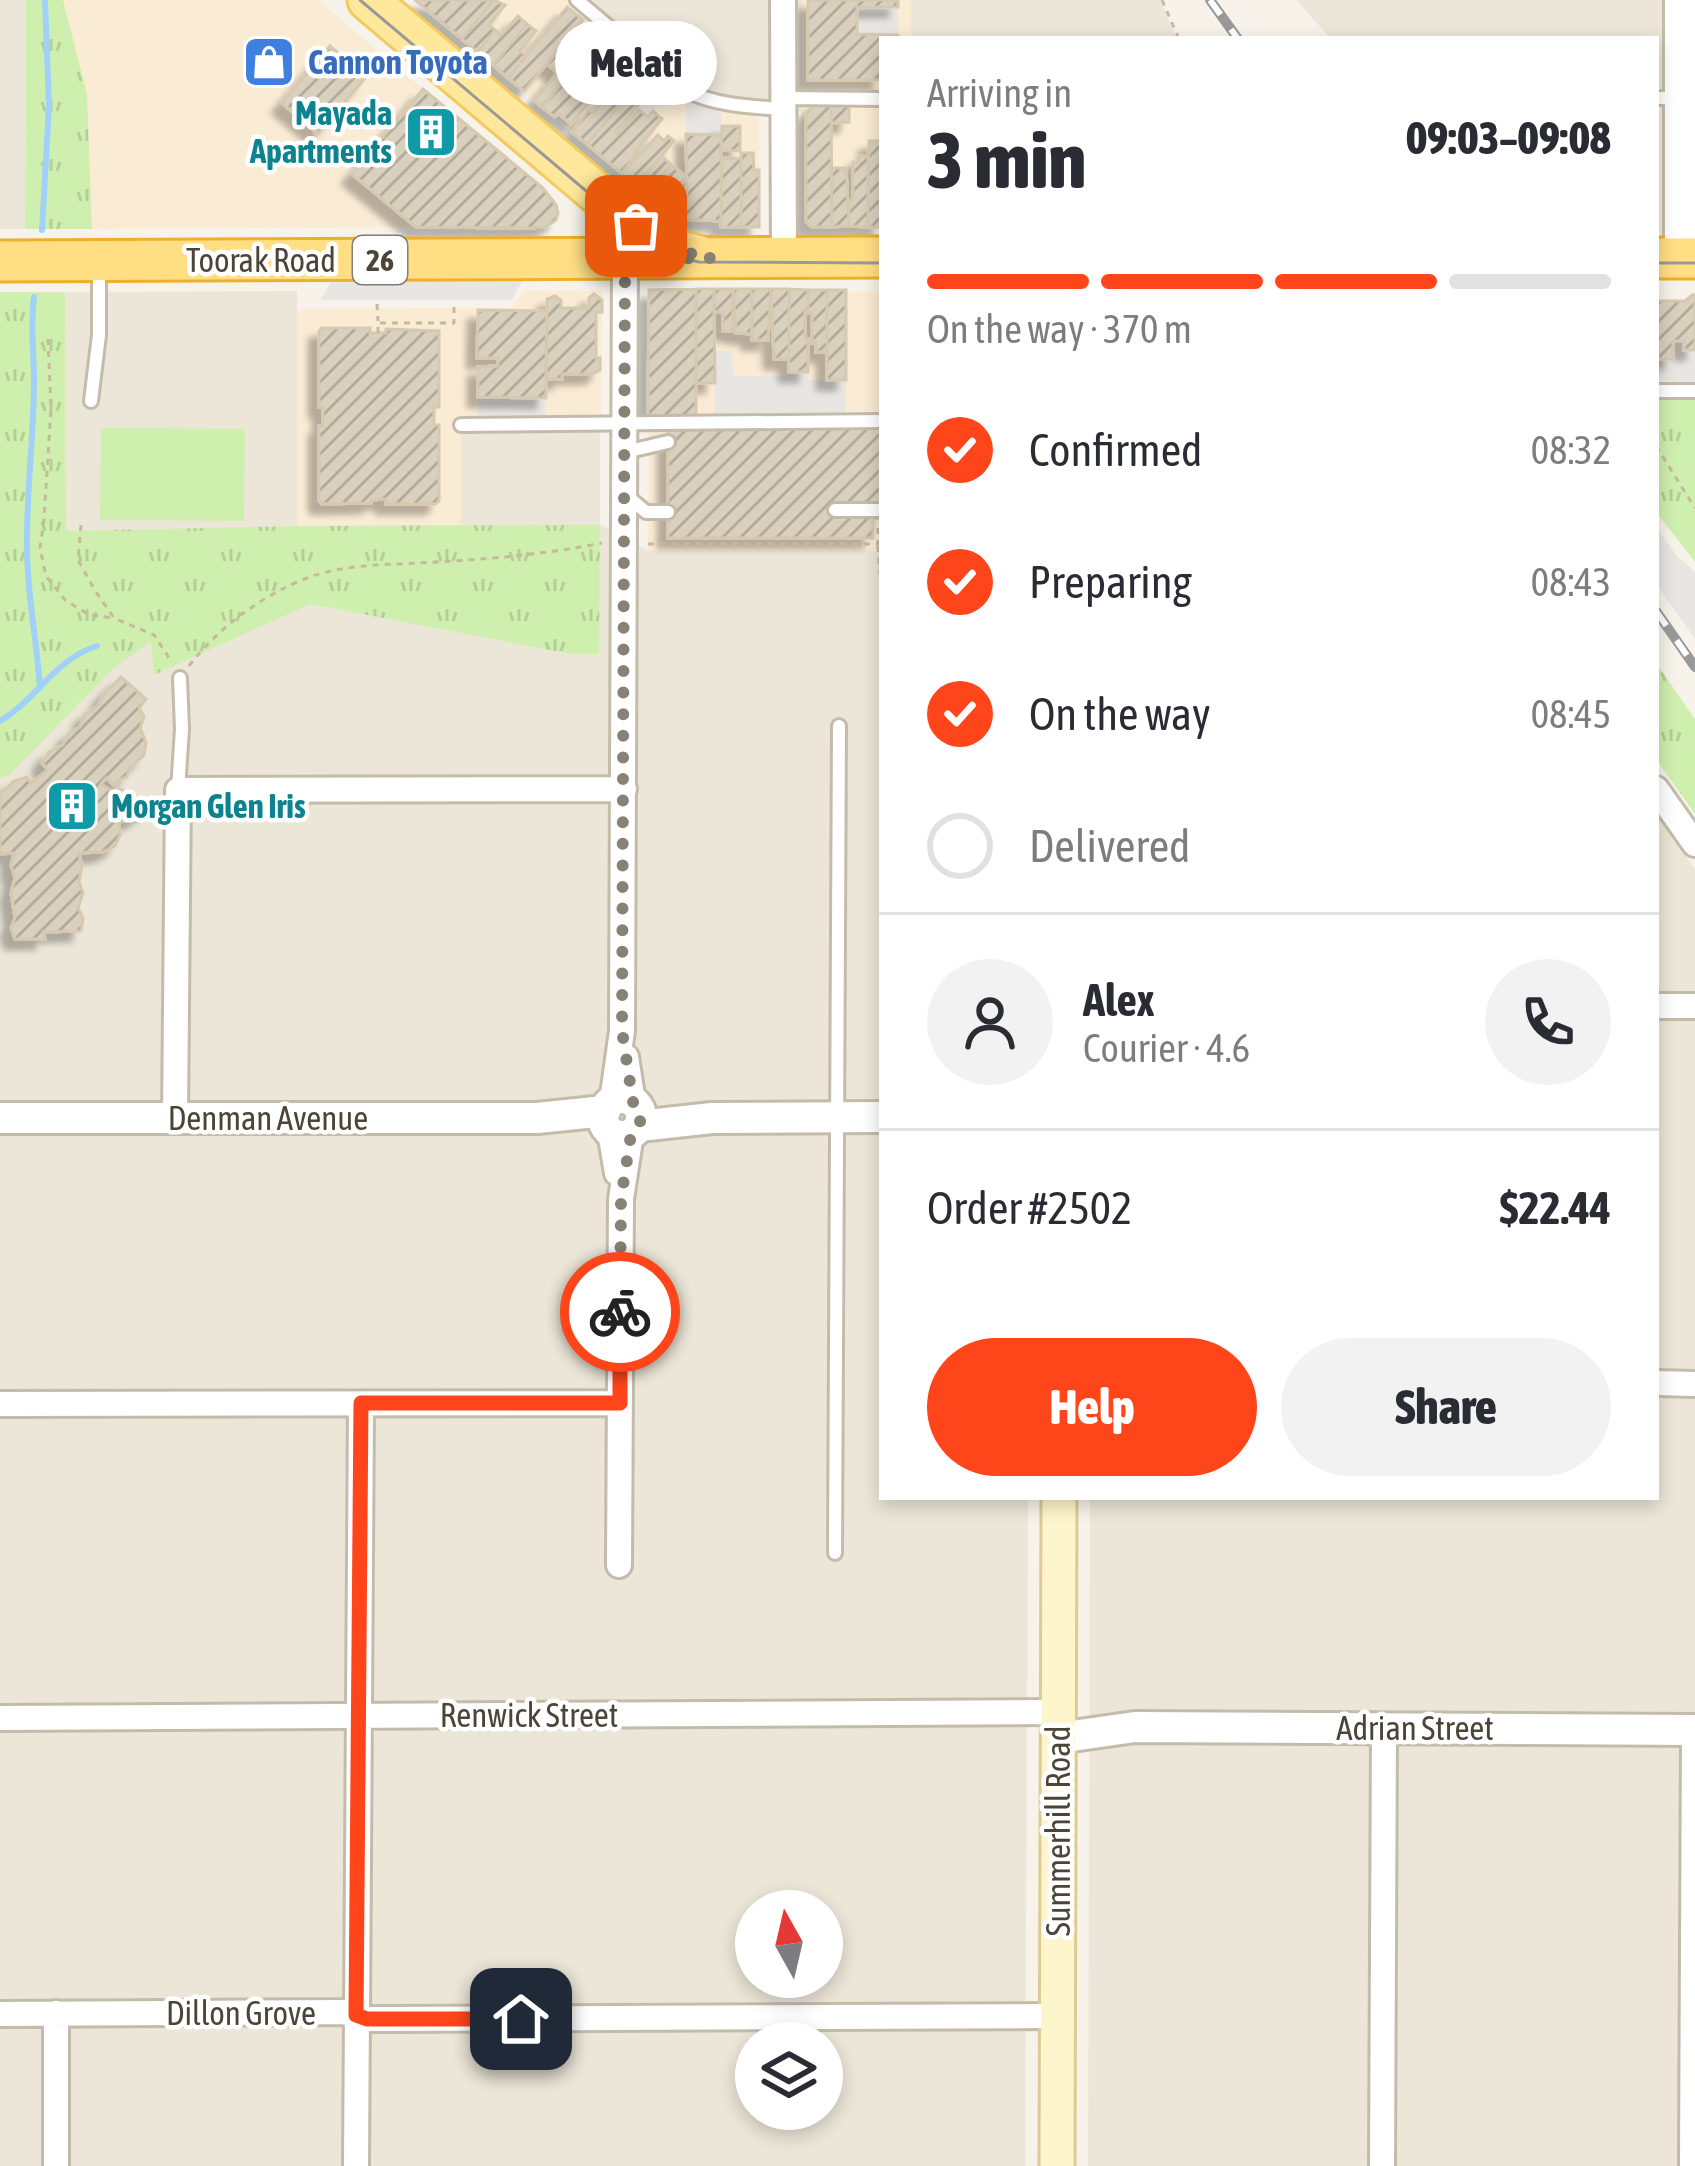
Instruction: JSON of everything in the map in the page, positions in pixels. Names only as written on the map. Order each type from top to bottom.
[{"type":"highway","name":"Toorak Road","points":[[0,261],[879,257]]},
{"type":"main road","points":[[368,0],[656,241],[711,258]]},
{"type":"main road","points":[[573,259],[593,251],[604,239],[607,222],[602,198]]},
{"type":"main road","name":"Summerhill Road","points":[[1057,2166],[1059,1500]]},
{"type":"street","points":[[783,0],[784,258]]},
{"type":"street","points":[[1677,258],[1680,0]]},
{"type":"street","points":[[619,1564],[625,259]]},
{"type":"street","points":[[175,1118],[178,790],[623,789]]},
{"type":"street","points":[[1659,793],[1695,844]]},
{"type":"street","points":[[1659,1006],[1695,1006]]},
{"type":"street","name":"Denman Avenue","points":[[0,1118],[879,1117]]},
{"type":"street","points":[[1659,1383],[1695,1384]]},
{"type":"street","points":[[356,2166],[361,1403]]},
{"type":"street","points":[[0,1404],[620,1403]]},
{"type":"street","name":"Renwick Street","points":[[0,1718],[1058,1722]]},
{"type":"street","name":"Adrian Street","points":[[1058,1722],[1135,1727],[1694,1730]]},
{"type":"street","points":[[1382,2166],[1384,1728]]},
{"type":"street","points":[[1692,2166],[1694,1730]]},
{"type":"street","name":"Dillon Grove","points":[[0,2014],[344,2012],[383,2019],[1057,2016]]},
{"type":"street","points":[[56,2014],[56,2166]]},
{"type":"lane","points":[[577,0],[695,96],[759,108],[879,99]]},
{"type":"lane","points":[[91,401],[99,334],[99,261]]},
{"type":"lane","points":[[1659,391],[1695,391]]},
{"type":"lane","points":[[461,425],[879,421]]},
{"type":"lane","points":[[625,452],[668,442]]},
{"type":"lane","points":[[625,495],[646,512],[668,512]]},
{"type":"lane","points":[[835,510],[879,510]]},
{"type":"lane","points":[[178,790],[180,677]]},
{"type":"lane","points":[[835,1552],[839,726]]},
{"type":"path","points":[[1162,0],[1178,36]]},
{"type":"path","points":[[377,304],[378,333]]},
{"type":"path","points":[[378,322],[454,322],[454,304]]},
{"type":"path","points":[[49,339],[51,409],[40,548],[46,576],[65,601],[88,615],[114,618],[154,635],[180,677],[203,647],[249,608],[309,577],[361,567],[537,555],[604,543]]},
{"type":"path","points":[[1659,451],[1695,508]]},
{"type":"path","points":[[879,523],[879,560]]},
{"type":"path","points":[[81,525],[78,560],[114,618]]},
{"type":"path","points":[[646,544],[878,544]]},
{"type":"shaded area","points":[[0,0],[26,0],[25,229],[0,229]]},
{"type":"shaded area","points":[[63,0],[318,0],[423,89],[352,174],[416,227],[92,229],[87,94]]},
{"type":"shaded area","points":[[415,0],[570,0],[677,90],[759,112],[759,227],[721,227],[721,221],[678,219]]},
{"type":"shaded area","points":[[570,0],[802,0],[802,111],[759,112],[677,90]]},
{"type":"shaded area","points":[[802,0],[911,0],[911,36],[879,36],[879,229],[806,230],[802,220]]},
{"type":"shaded area","points":[[911,0],[1160,0],[1176,36],[911,36]]},
{"type":"shaded area","points":[[1296,0],[1695,0],[1695,88],[1659,88],[1659,36],[1328,36]]},
{"type":"shaded area","points":[[857,7],[898,7],[898,35],[857,34]]},
{"type":"shaded area","points":[[651,68],[674,86],[648,117],[637,107],[644,99],[633,89]]},
{"type":"shaded area","points":[[1659,88],[1695,88],[1695,233],[1659,233]]},
{"type":"shaded area","points":[[686,96],[721,107],[721,135],[686,134]]},
{"type":"shaded area","points":[[523,279],[512,300],[320,300],[331,282]]},
{"type":"shaded area","points":[[649,290],[879,292],[879,551],[648,551]]},
{"type":"shaded area","points":[[297,291],[297,525],[461,524],[461,431],[600,430],[600,524],[648,551],[879,551],[879,1500],[1028,1500],[1025,2166],[0,2166],[0,292]]},
{"type":"shaded area","points":[[524,291],[602,291],[601,421],[461,421],[461,525],[297,526],[297,309],[512,308]]},
{"type":"shaded area","points":[[1673,341],[1684,341],[1685,350],[1695,350],[1695,382],[1659,381],[1659,359],[1673,359]]},
{"type":"shaded area","points":[[714,351],[732,351],[733,376],[808,372],[808,380],[846,380],[846,414],[715,414]]},
{"type":"shaded area","points":[[478,397],[546,398],[545,416],[478,416]]},
{"type":"shaded area","points":[[1659,531],[1695,572],[1695,639],[1659,588]]},
{"type":"shaded area","points":[[1659,818],[1695,869],[1695,2166],[1088,2166],[1090,1500],[1659,1500]]},
{"type":"green space","points":[[26,0],[63,0],[87,94],[92,229],[25,229]]},
{"type":"green space","points":[[0,292],[65,293],[66,531],[600,525],[599,654],[571,654],[310,604],[154,675],[151,641],[112,670],[8,776],[0,778]]},
{"type":"green space","points":[[1659,398],[1695,399],[1695,562],[1659,516]]},
{"type":"green space","points":[[101,428],[245,429],[244,521],[100,520]]},
{"type":"green space","points":[[1659,667],[1695,719],[1695,814],[1659,763]]},
{"type":"building","points":[[415,0],[494,0],[462,39]]},
{"type":"building","points":[[494,0],[505,5],[489,25],[495,30],[478,52],[462,39]]},
{"type":"building","points":[[808,0],[898,0],[898,7],[857,7],[857,34],[898,35],[879,36],[879,80],[808,80]]},
{"type":"building","points":[[567,7],[583,20],[524,91],[508,78]]},
{"type":"building","points":[[518,16],[527,24],[493,65],[478,52],[495,30],[501,35]]},
{"type":"building","points":[[527,24],[536,31],[520,51],[526,56],[508,78],[493,65]]},
{"type":"building","points":[[330,46],[366,77],[318,134],[282,103]]},
{"type":"building","points":[[561,47],[571,56],[563,66],[571,72],[542,107],[534,100],[558,73],[547,64]]},
{"type":"building","points":[[588,49],[615,72],[571,124],[542,107]]},
{"type":"building","points":[[636,70],[643,77],[587,144],[572,132],[589,110],[593,113],[610,93],[613,96]]},
{"type":"building","name":"Mayada Apartments","points":[[423,89],[543,188],[556,205],[556,220],[545,227],[528,228],[416,227],[352,174]]},
{"type":"building","points":[[633,89],[644,99],[615,132],[639,110],[648,117],[653,111],[662,119],[622,173],[587,144]]},
{"type":"building","points":[[816,103],[831,103],[832,227],[811,227],[806,222],[806,113]]},
{"type":"building","points":[[831,103],[849,103],[849,122],[831,123]]},
{"type":"building","points":[[722,126],[740,126],[740,151],[721,150]]},
{"type":"building","points":[[686,134],[721,135],[721,221],[678,219],[670,214],[687,194]]},
{"type":"building","points":[[658,135],[674,141],[636,186],[622,173]]},
{"type":"building","points":[[869,141],[879,141],[879,227],[868,227]]},
{"type":"building","points":[[741,153],[753,153],[754,170],[759,170],[759,227],[741,227]]},
{"type":"building","points":[[661,156],[671,164],[648,195],[636,186]]},
{"type":"building","points":[[859,156],[868,156],[868,227],[849,226],[853,162],[859,162]]},
{"type":"building","points":[[722,158],[741,159],[741,227],[721,227]]},
{"type":"building","points":[[671,165],[687,177],[680,185],[684,188],[677,197],[681,200],[670,214],[648,195]]},
{"type":"building","points":[[831,168],[846,168],[849,226],[832,227]]},
{"type":"building","points":[[696,289],[696,417],[648,417],[649,290]]},
{"type":"building","points":[[696,289],[714,289],[715,383],[696,383]]},
{"type":"building","points":[[714,289],[733,289],[733,331],[723,331],[723,312],[714,312]]},
{"type":"building","points":[[733,289],[751,289],[752,334],[736,333]]},
{"type":"building","points":[[751,289],[771,289],[768,340],[752,340]]},
{"type":"building","points":[[771,289],[789,289],[789,359],[774,359]]},
{"type":"building","points":[[789,289],[808,290],[808,372],[789,372]]},
{"type":"building","points":[[808,290],[827,290],[827,352],[816,352],[816,343],[812,343]]},
{"type":"building","points":[[827,290],[846,290],[846,380],[827,380]]},
{"type":"building","points":[[594,294],[602,300],[602,312],[596,312],[600,370],[546,379],[547,299],[555,296],[561,308],[589,308]]},
{"type":"building","points":[[1695,295],[1695,350],[1684,350],[1684,341],[1673,341],[1673,359],[1659,359],[1659,301],[1685,301]]},
{"type":"building","points":[[478,310],[547,311],[546,398],[478,397],[478,367],[498,366],[498,358],[477,358]]},
{"type":"building","points":[[321,328],[370,328],[370,333],[439,331],[439,407],[434,407],[434,425],[439,425],[439,501],[435,504],[386,504],[386,499],[319,501]]},
{"type":"building","points":[[879,426],[879,519],[873,519],[873,538],[668,538],[668,430]]},
{"type":"building","name":"Morgan Glen Iris","points":[[121,677],[146,699],[139,708],[144,717],[140,728],[146,742],[144,755],[115,786],[106,778],[101,784],[112,792],[121,789],[135,796],[148,809],[119,822],[115,846],[79,853],[81,931],[44,932],[45,939],[15,939],[11,928],[14,853],[0,854],[0,791],[27,777],[31,783],[48,770],[42,763],[49,752],[63,745]]},
{"type":"waterway","points":[[42,230],[49,105],[45,0]]},
{"type":"waterway","points":[[34,297],[27,549],[40,688]]},
{"type":"waterway","points":[[0,721],[69,660],[97,646]]},
{"type":"tram line","points":[[360,0],[636,233],[672,256],[699,262],[879,263]]},
{"type":"tram line","points":[[1659,263],[1695,263]]},
{"type":"railway","points":[[1210,0],[1236,36]]},
{"type":"railway","points":[[1659,615],[1695,667]]},
{"type":"way so far","points":[[620,1312],[621,1199],[631,1134],[641,1120],[633,1102],[622,1031],[625,259],[711,258],[672,249],[636,226]]},
{"type":"place","name":"Cannon Toyota","points":[[269,62]]},
{"type":"place","name":"Mayada Apartments","points":[[431,132]]},
{"type":"place","name":"Melati","points":[[636,226]]},
{"type":"place","name":"Morgan Glen Iris","points":[[72,806]]},
{"type":"route","points":[[521,2019],[367,2019],[356,2015],[361,1403],[620,1403],[620,1312]]}]
